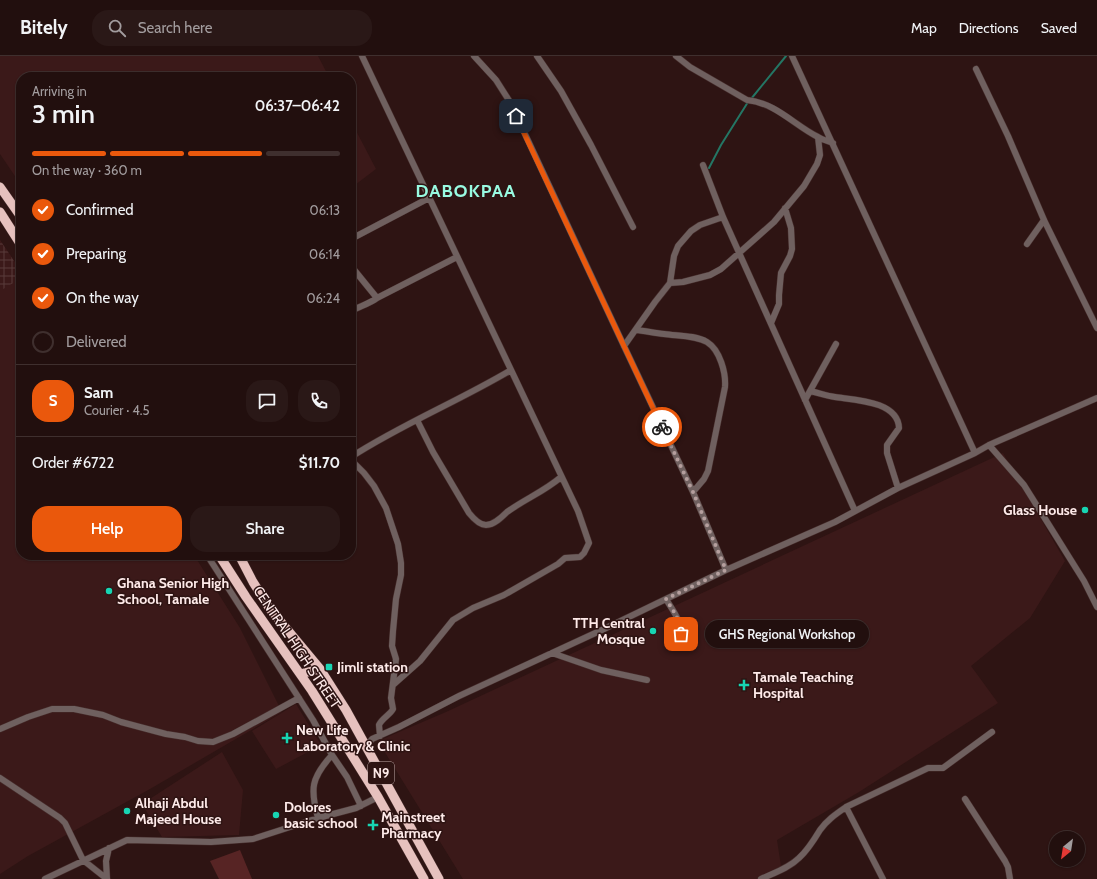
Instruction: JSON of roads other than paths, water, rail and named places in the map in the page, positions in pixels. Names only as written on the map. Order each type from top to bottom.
[{"type":"highway","points":[[0,187],[16,210]]},
{"type":"highway","points":[[0,212],[16,237]]},
{"type":"highway","name":"CENTRAL HIGH STREET","points":[[222,560],[326,713],[378,797],[424,879]]},
{"type":"highway","name":"CENTRAL HIGH STREET","points":[[242,560],[270,609],[320,670],[346,710],[439,879]]},
{"type":"highway","points":[[300,674],[320,670]]},
{"type":"street","points":[[362,56],[578,511],[589,543],[584,553],[580,557],[565,558],[558,564],[504,595],[473,608],[454,620],[420,661],[393,685]]},
{"type":"street","points":[[474,56],[496,80],[510,102],[693,492],[726,570]]},
{"type":"street","points":[[537,56],[561,91],[591,145],[633,227]]},
{"type":"street","points":[[676,56],[690,66],[750,101],[774,108],[818,137],[833,143]]},
{"type":"street","points":[[792,56],[975,453]]},
{"type":"street","points":[[976,69],[1008,136],[1044,220],[1097,328]]},
{"type":"street","points":[[670,283],[683,282],[710,275],[721,269],[774,222],[804,186],[817,164],[820,155],[818,137]]},
{"type":"street","points":[[704,165],[723,217],[855,511]]},
{"type":"street","points":[[356,236],[429,198]]},
{"type":"street","points":[[771,324],[779,304],[781,273],[792,249],[791,228],[786,208]]},
{"type":"street","points":[[624,346],[670,283],[674,256],[678,246],[691,231],[700,225],[723,217]]},
{"type":"street","points":[[1027,244],[1044,220]]},
{"type":"street","points":[[356,308],[362,304],[371,303],[377,298],[457,257]]},
{"type":"street","points":[[356,272],[377,298]]},
{"type":"street","points":[[636,330],[693,338],[708,342],[717,354],[722,365],[726,377],[725,387],[711,461],[704,479],[693,492]]},
{"type":"street","points":[[805,400],[836,344]]},
{"type":"street","points":[[356,455],[378,440],[484,386],[511,370]]},
{"type":"street","points":[[810,391],[834,397],[873,403],[888,410],[899,420],[899,428],[887,445],[887,454],[898,488]]},
{"type":"street","points":[[366,747],[372,739],[466,693],[726,570],[835,522],[898,488],[990,445],[1097,398]]},
{"type":"street","points":[[417,420],[436,457],[469,513],[480,523],[486,525],[494,523],[514,507],[550,487],[561,477]]},
{"type":"street","points":[[990,445],[1024,485],[1084,581],[1097,607]]},
{"type":"street","points":[[356,464],[374,486],[386,508],[394,528],[401,563],[401,575],[396,599],[392,646],[396,658],[391,698],[393,709],[379,725],[380,736]]},
{"type":"street","points":[[210,560],[276,660],[313,720],[332,755],[347,777],[361,806]]},
{"type":"street","points":[[666,599],[678,618],[681,626],[681,634]]},
{"type":"street","points":[[552,653],[601,670],[647,680]]},
{"type":"street","points":[[0,729],[52,709],[74,709],[103,715],[121,722],[166,734],[198,741],[213,742],[234,734],[299,698]]},
{"type":"street","points":[[313,720],[326,713]]},
{"type":"street","points":[[761,879],[790,865],[800,857],[812,844],[833,815],[846,807],[922,770],[928,768],[943,768],[992,732]]},
{"type":"street","points":[[318,818],[313,800],[314,784],[317,773],[332,755]]},
{"type":"street","points":[[0,778],[60,818],[84,860],[107,879],[106,861],[108,848]]},
{"type":"street","points":[[45,879],[127,840],[211,842],[253,839],[361,806],[378,797]]},
{"type":"street","points":[[965,799],[1008,867],[1010,879]]},
{"type":"street","points":[[846,807],[882,879]]},
{"type":"waterway","points":[[751,99],[786,56]]},
{"type":"waterway","points":[[709,168],[721,145],[748,102]]},
{"type":"place","name":"Glass House","points":[[1085,510]]},
{"type":"place","name":"Ghana Senior High School, Tamale","points":[[109,591]]},
{"type":"place","name":"TTH Central Mosque","points":[[653,631]]},
{"type":"place","name":"GHS Regional Workshop","points":[[681,634]]},
{"type":"place","name":"Jimli station","points":[[329,667]]},
{"type":"place","name":"Tamale Teaching Hospital","points":[[744,685]]},
{"type":"place","name":"New Life Laboratory & Clinic","points":[[287,738]]},
{"type":"place","name":"Alhaji Abdul Majeed House","points":[[127,811]]},
{"type":"place","name":"Dolores basic school","points":[[276,815]]},
{"type":"place","name":"Mainstreet Pharmacy","points":[[373,825]]},
{"type":"district","name":"DABOKPAA","points":[[466,191]]}]
